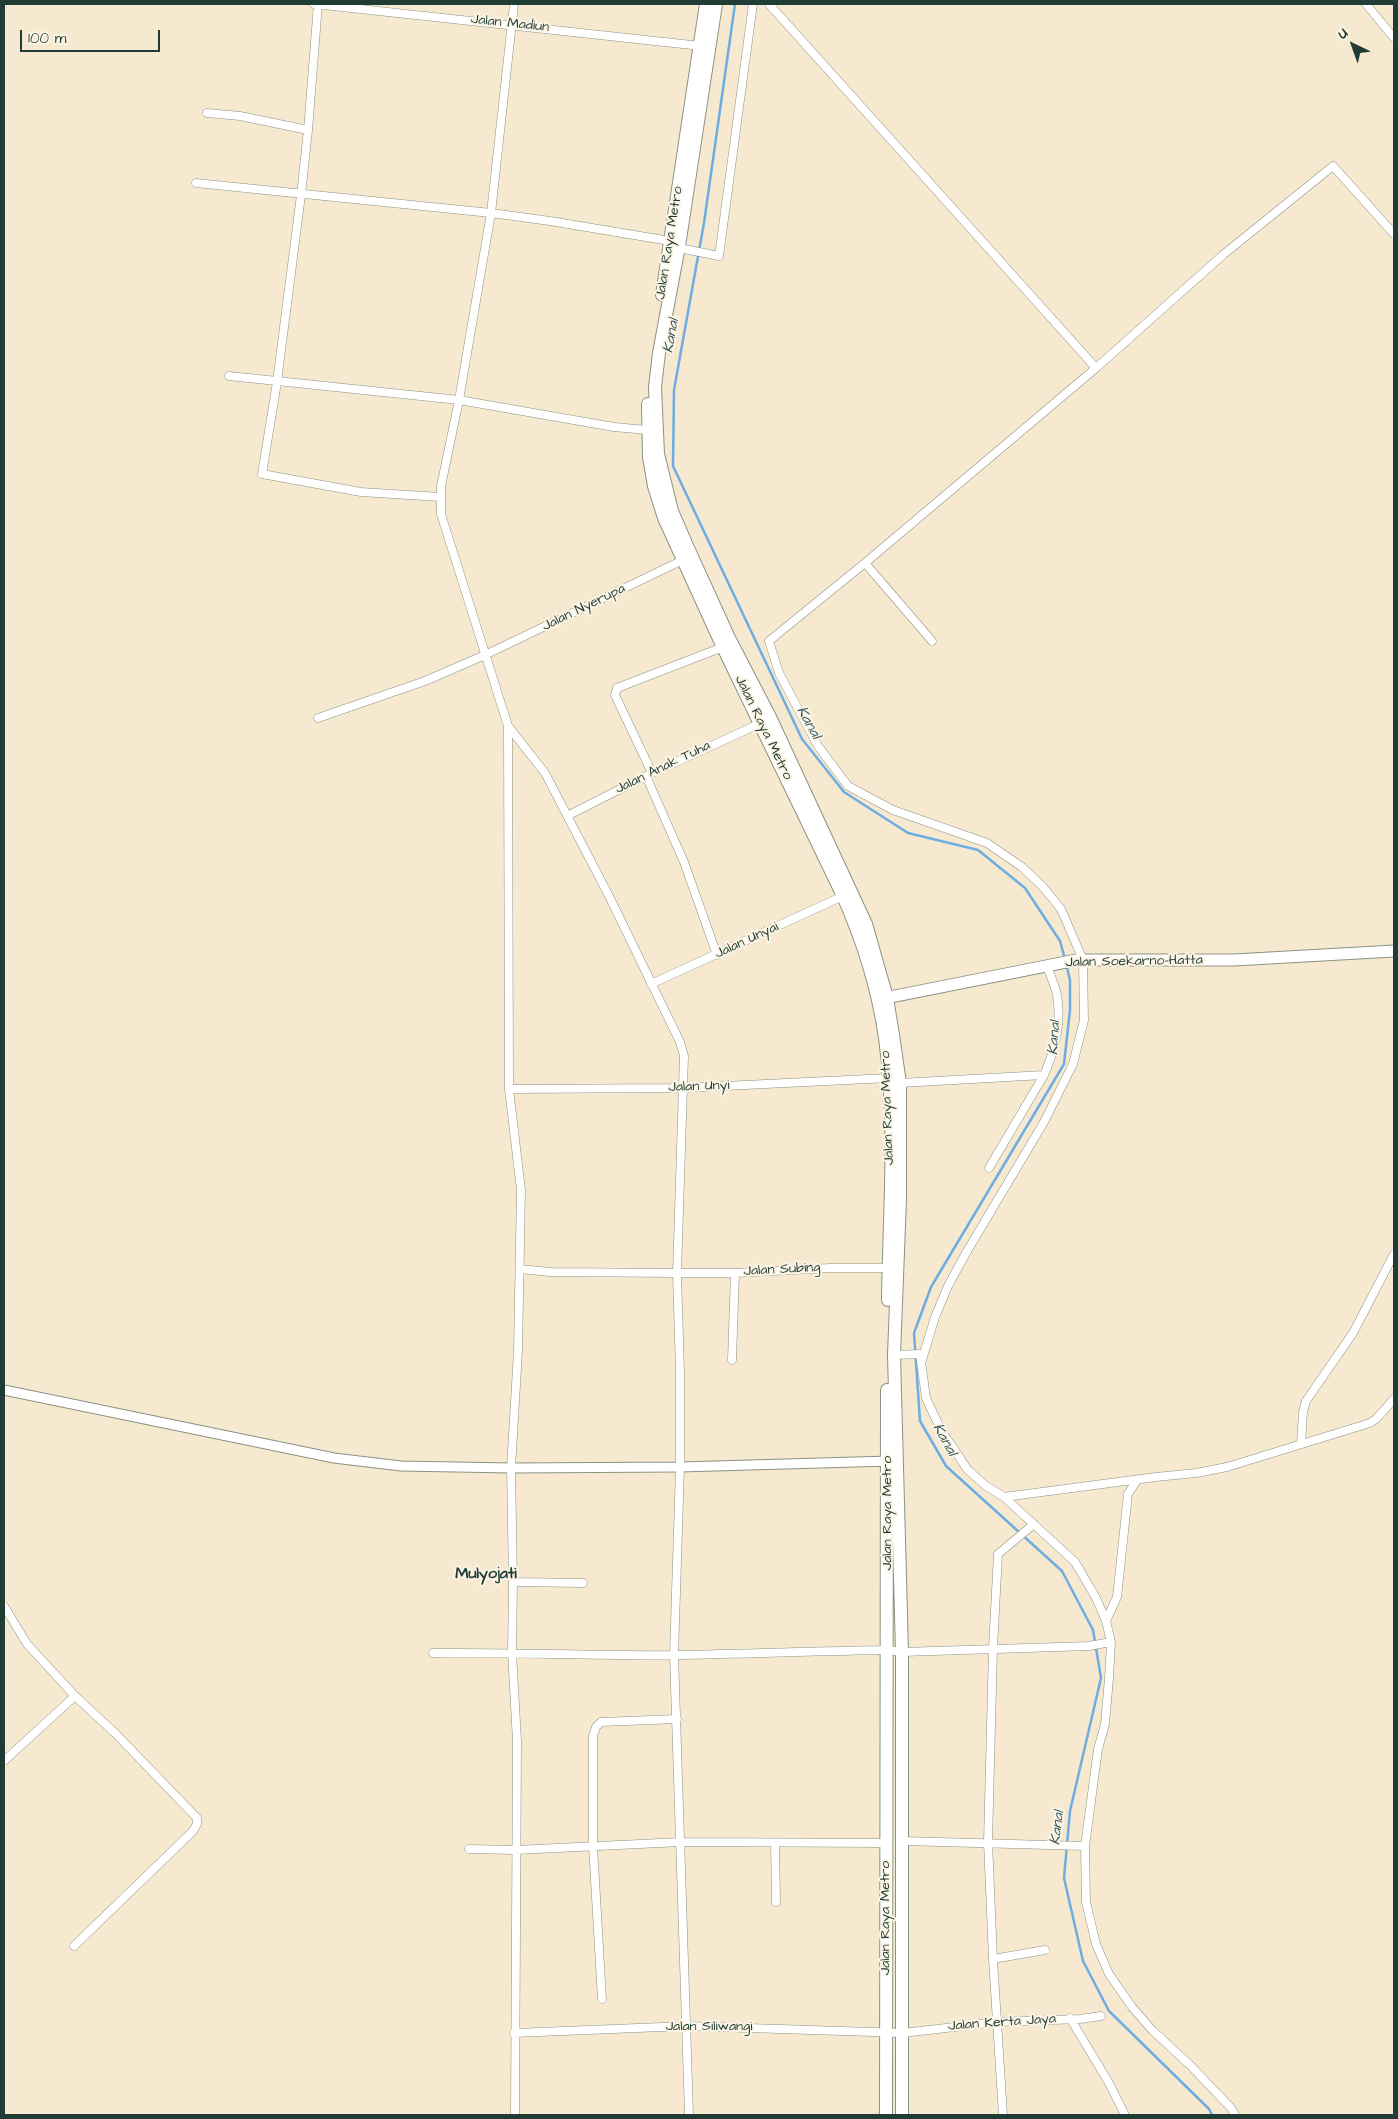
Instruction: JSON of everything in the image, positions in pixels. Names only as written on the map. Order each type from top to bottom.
[{"type":"highway","name":"Jalan Raya Metro","points":[[706,4],[674,245],[649,386],[647,430],[654,486],[664,518],[723,647],[855,922],[882,999]]},
{"type":"highway","points":[[716,4],[674,245],[659,353],[655,387],[658,454],[672,510],[729,638],[770,717],[852,892],[871,940],[894,1080],[900,1199],[893,1461],[902,1652],[902,2115]]},
{"type":"highway","name":"Jalan Raya Metro","points":[[886,2115],[888,1650],[893,1461],[888,1268],[894,1080]]},
{"type":"main road","name":"Jalan Soekarno-Hatta","points":[[882,999],[1079,960],[1234,960],[1394,951]]},
{"type":"street","name":"Jalan Madiun","points":[[314,4],[701,46]]},
{"type":"street","points":[[318,4],[301,195],[277,382],[262,474],[361,492],[440,497]]},
{"type":"street","points":[[514,4],[510,24],[490,213],[459,400],[440,497],[441,514],[508,726],[509,1089],[521,1190],[518,1351],[511,1468],[514,1582],[512,1652],[517,1741],[515,2115]]},
{"type":"street","points":[[196,183],[490,213],[550,221],[674,245],[719,256],[753,4]]},
{"type":"street","points":[[769,4],[1096,368]]},
{"type":"street","points":[[1366,4],[1394,38]]},
{"type":"street","points":[[207,112],[240,116],[308,130]]},
{"type":"street","points":[[1235,2115],[1231,2108],[1191,2066],[1152,2030],[1132,2008],[1110,1974],[1096,1944],[1086,1902],[1082,1846],[1104,1724],[1111,1642],[1106,1621],[1096,1598],[1075,1562],[1032,1526],[1004,1497],[986,1486],[967,1469],[942,1432],[926,1398],[920,1357],[934,1316],[948,1286],[1044,1122],[1073,1064],[1084,1020],[1079,960],[1061,909],[1043,887],[1022,867],[987,843],[893,810],[848,786],[818,746],[780,673],[769,641],[1096,368],[1224,254],[1333,166],[1394,234]]},
{"type":"street","points":[[229,376],[459,400],[614,427],[647,430]]},
{"type":"street","name":"Jalan Nyerupa","points":[[318,718],[425,680],[485,655],[683,560]]},
{"type":"street","points":[[864,563],[932,641]]},
{"type":"street","points":[[716,955],[684,862],[616,695],[617,688],[723,647]]},
{"type":"street","name":"Jalan Anak Tuha","points":[[567,816],[649,774],[761,723]]},
{"type":"street","points":[[508,726],[545,773],[610,898],[682,1048],[683,1088],[676,1273],[680,1371],[680,1467],[674,1655],[689,2115]]},
{"type":"street","name":"Jalan Unyai","points":[[651,984],[843,896]]},
{"type":"street","points":[[988,1168],[1044,1075],[1056,1046],[1057,996],[1050,965]]},
{"type":"street","name":"Jalan Unyi","points":[[509,1089],[683,1088],[1044,1075]]},
{"type":"street","points":[[1301,1444],[1303,1412],[1306,1401],[1353,1333],[1394,1254]]},
{"type":"street","name":"Jalan Subing","points":[[520,1269],[550,1272],[735,1273],[830,1268],[888,1268]]},
{"type":"street","points":[[732,1360],[735,1273]]},
{"type":"street","points":[[897,1355],[920,1357]]},
{"type":"street","points":[[4,1390],[334,1458],[401,1466],[511,1468],[680,1467],[893,1461]]},
{"type":"street","points":[[1004,1497],[1196,1474],[1227,1467],[1370,1423],[1394,1399]]},
{"type":"street","points":[[1106,1621],[1117,1597],[1128,1494],[1137,1480]]},
{"type":"street","points":[[1003,2115],[996,2022],[988,1842],[993,1648],[998,1554],[1032,1526]]},
{"type":"street","points":[[514,1582],[583,1582]]},
{"type":"street","points":[[4,1606],[27,1644],[75,1696],[116,1734],[196,1815],[198,1821],[193,1831],[74,1946]]},
{"type":"street","points":[[4,1623],[12,1619]]},
{"type":"street","points":[[433,1653],[512,1652],[674,1655],[888,1650],[902,1652],[1089,1646],[1111,1642]]},
{"type":"street","points":[[4,1761],[75,1696]]},
{"type":"street","points":[[602,1999],[593,1846],[593,1736],[596,1727],[601,1722],[609,1720],[677,1719]]},
{"type":"street","points":[[902,1841],[1082,1846]]},
{"type":"street","points":[[469,1849],[516,1850],[681,1842],[886,1843]]},
{"type":"street","points":[[775,1843],[776,1902]]},
{"type":"street","points":[[993,1959],[1045,1950]]},
{"type":"street","name":"Jalan Kerta Jaya","points":[[903,2033],[996,2022],[1080,2019],[1101,2016]]},
{"type":"street","points":[[1070,2018],[1109,2082],[1125,2115]]},
{"type":"street","name":"Jalan Siliwangi","points":[[514,2034],[687,2026],[903,2033]]},
{"type":"waterway","name":"Kanal","points":[[735,4],[704,223],[674,390],[673,466],[802,739],[844,792],[908,833],[978,850],[1025,888],[1060,941],[1065,959]]},
{"type":"waterway","name":"Kanal","points":[[1066,964],[1070,980],[1070,1010],[1064,1064],[931,1287],[914,1333],[920,1421],[946,1466],[1062,1571],[1093,1630],[1101,1678],[1070,1811],[1064,1878],[1083,1961],[1109,2011],[1209,2109],[1212,2115]]},
{"type":"district","name":"Mulyojati","points":[[486,1575]]}]
